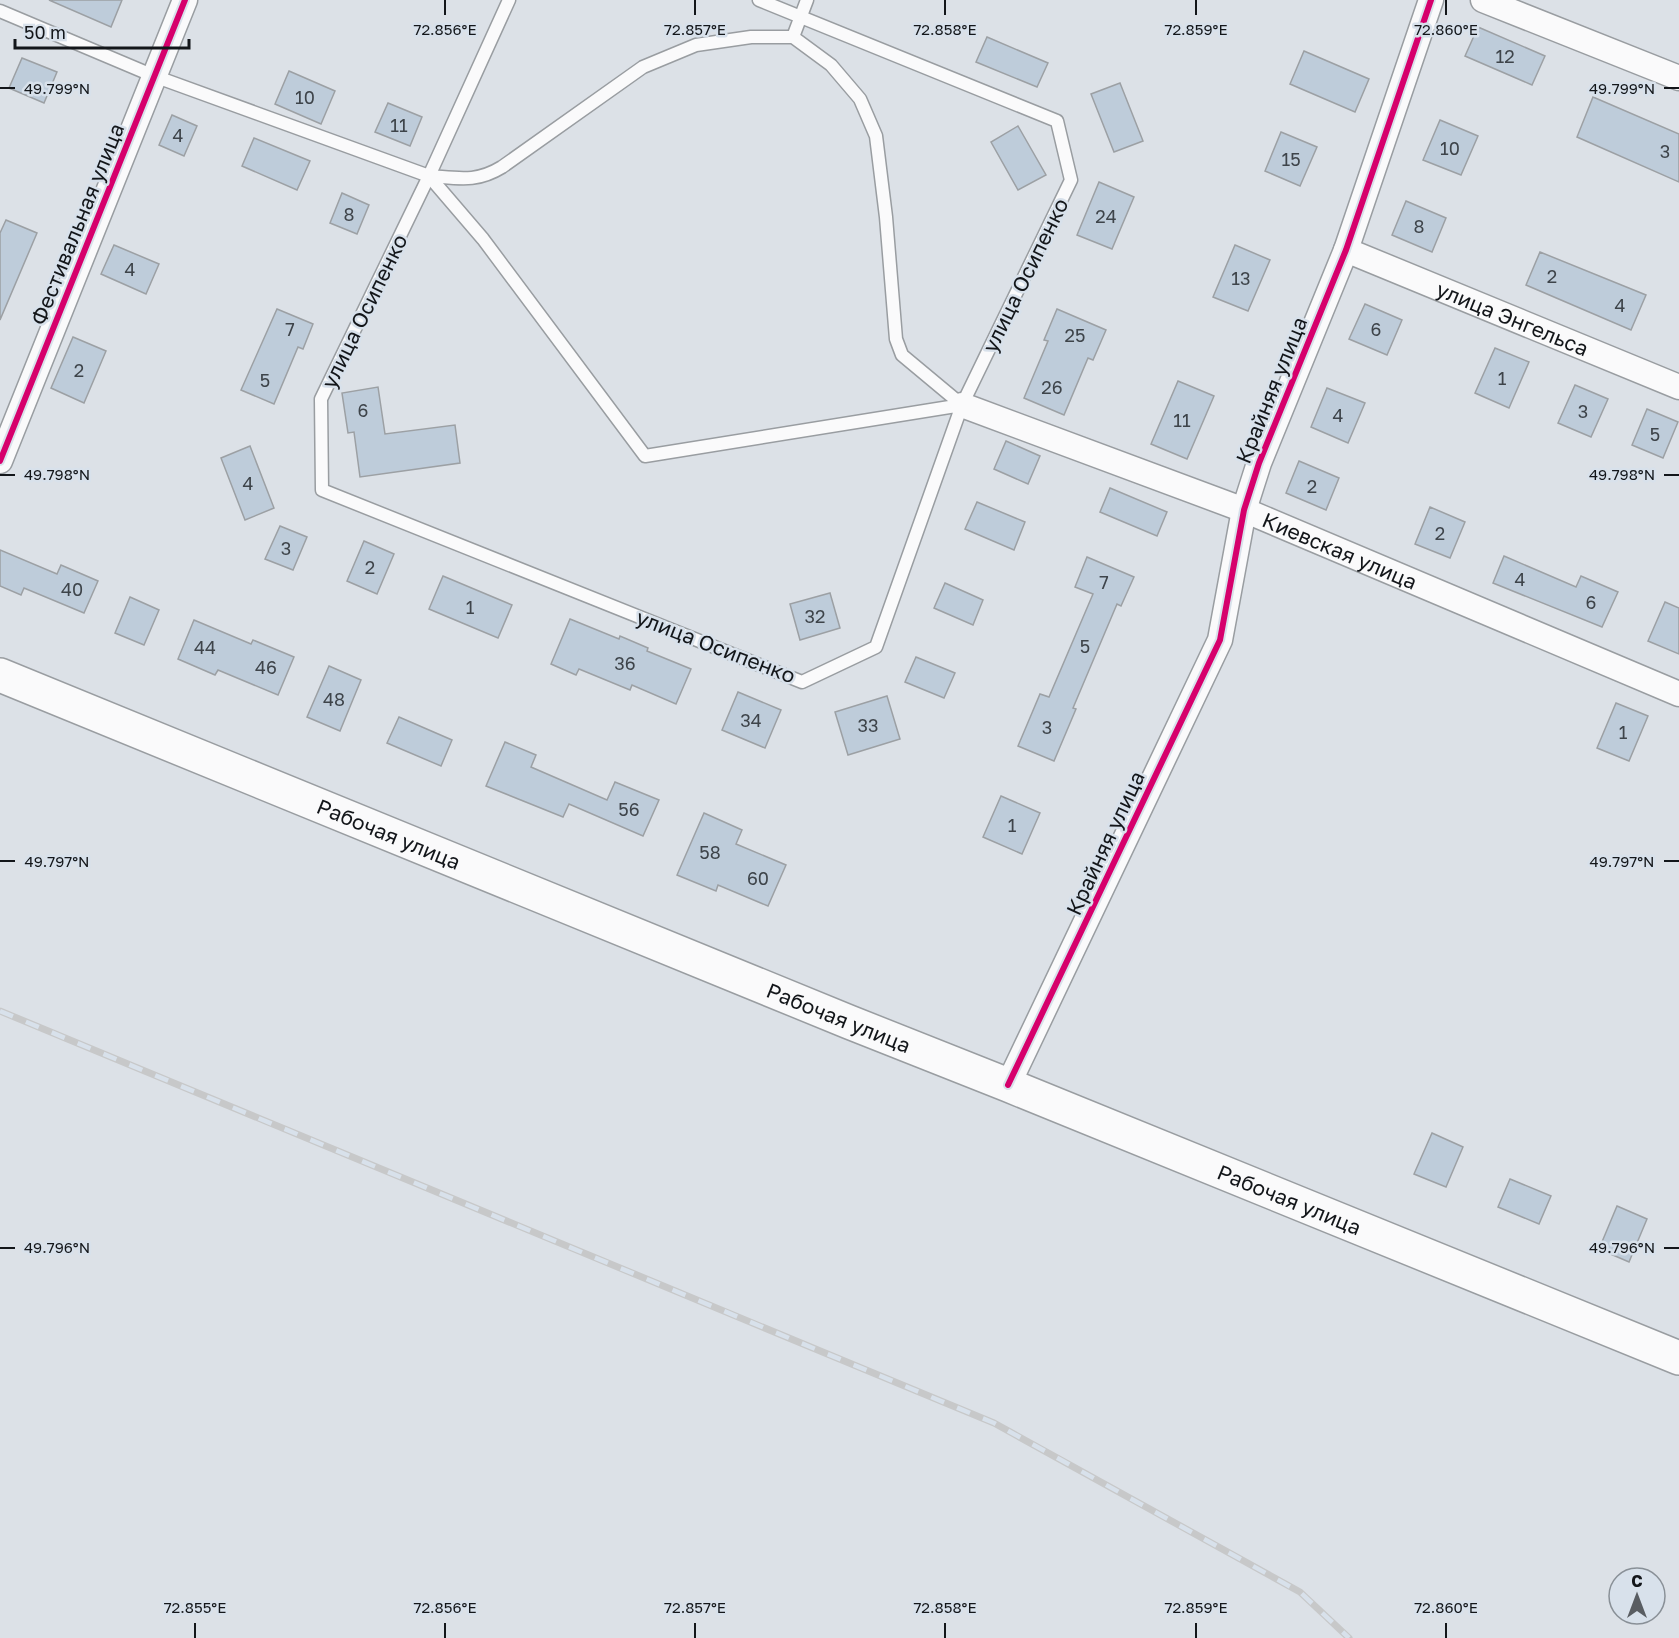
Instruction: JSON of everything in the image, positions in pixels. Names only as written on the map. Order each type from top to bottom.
[{"type":"main road","name":"Рабочая улица","points":[[0,675],[849,1023],[1008,1085],[1679,1358]]},
{"type":"street","name":"Фестивальная улица","points":[[0,461],[185,0]]},
{"type":"street","name":"Крайняя улица","points":[[1008,1085],[1220,639],[1244,510],[1259,462],[1346,250],[1431,0]]},
{"type":"street","points":[[1483,0],[1679,78]]},
{"type":"street","name":"улица Энгельса","points":[[1346,250],[1679,387]]},
{"type":"street","name":"Киевская улица","points":[[962,405],[1244,510],[1679,694]]},
{"type":"lane","name":"улица Осипенко","points":[[509,0],[429,176],[321,399],[322,490],[802,682],[876,647],[962,405],[1071,180],[1057,121],[759,0]]},
{"type":"lane","points":[[793,37],[807,0]]},
{"type":"lane","points":[[0,11],[154,76],[429,176],[473,179],[488,175],[643,67],[696,45],[751,37],[793,37],[831,65],[860,99],[876,136],[886,217],[896,339],[902,355],[962,405]]},
{"type":"lane","points":[[429,176],[483,239],[645,456],[962,405]]},
{"type":"building","points":[[49,0],[122,0],[111,27]]},
{"type":"building","points":[[1478,27],[1545,56],[1532,85],[1465,56]]},
{"type":"building","points":[[987,37],[1048,63],[1037,87],[976,62]]},
{"type":"building","points":[[1304,51],[1369,79],[1355,112],[1290,84]]},
{"type":"building","points":[[22,58],[57,72],[44,103],[9,88]]},
{"type":"building","points":[[289,71],[335,91],[321,124],[275,104]]},
{"type":"building","points":[[1120,83],[1143,141],[1114,152],[1091,94]]},
{"type":"building","points":[[1593,97],[1679,134],[1679,182],[1577,137]]},
{"type":"building","points":[[388,103],[422,117],[410,146],[375,132]]},
{"type":"building","points":[[172,115],[197,126],[184,156],[159,145]]},
{"type":"building","points":[[1440,120],[1478,136],[1461,175],[1423,160]]},
{"type":"building","points":[[1018,126],[1046,175],[1018,190],[991,142]]},
{"type":"building","points":[[1281,132],[1317,147],[1300,186],[1265,171]]},
{"type":"building","points":[[254,138],[310,161],[297,190],[242,166]]},
{"type":"building","points":[[1099,182],[1134,197],[1112,249],[1077,235]]},
{"type":"building","points":[[342,193],[369,205],[357,234],[330,223]]},
{"type":"building","points":[[1406,201],[1446,218],[1432,252],[1392,235]]},
{"type":"building","points":[[6,220],[37,233],[0,320],[0,233]]},
{"type":"building","points":[[114,245],[159,264],[146,294],[101,274]]},
{"type":"building","points":[[1235,245],[1270,260],[1248,311],[1213,297]]},
{"type":"building","points":[[1540,252],[1646,295],[1631,330],[1526,285]]},
{"type":"building","points":[[1365,304],[1402,320],[1387,355],[1349,339]]},
{"type":"building","points":[[277,309],[313,324],[303,349],[298,347],[274,404],[241,390]]},
{"type":"building","points":[[1057,309],[1106,330],[1093,360],[1088,358],[1064,415],[1024,398],[1048,341],[1044,340]]},
{"type":"building","points":[[73,337],[106,351],[84,403],[51,388]]},
{"type":"building","points":[[1495,348],[1529,362],[1509,408],[1475,393]]},
{"type":"building","points":[[1178,381],[1214,396],[1187,459],[1151,444]]},
{"type":"building","points":[[1575,385],[1608,399],[1591,437],[1558,423]]},
{"type":"building","points":[[378,387],[385,434],[455,425],[460,463],[360,477],[354,432],[348,433],[342,393]]},
{"type":"building","points":[[1327,388],[1365,403],[1348,443],[1311,427]]},
{"type":"building","points":[[1647,409],[1678,422],[1663,458],[1632,445]]},
{"type":"building","points":[[1006,441],[1040,456],[1028,484],[994,469]]},
{"type":"building","points":[[250,446],[274,508],[245,520],[221,458]]},
{"type":"building","points":[[1299,461],[1339,478],[1326,510],[1286,493]]},
{"type":"building","points":[[1110,488],[1167,512],[1157,536],[1100,512]]},
{"type":"building","points":[[977,502],[1025,522],[1014,550],[965,529]]},
{"type":"building","points":[[1430,507],[1465,522],[1450,558],[1415,544]]},
{"type":"building","points":[[280,526],[307,537],[293,570],[265,559]]},
{"type":"building","points":[[364,541],[394,554],[377,594],[347,581]]},
{"type":"building","points":[[0,550],[57,574],[61,565],[98,581],[84,613],[24,588],[21,595],[0,586]]},
{"type":"building","points":[[1504,556],[1576,587],[1581,576],[1618,592],[1602,627],[1493,583]]},
{"type":"building","points":[[1087,557],[1134,577],[1121,606],[1117,604],[1073,708],[1076,709],[1054,761],[1018,746],[1040,694],[1049,697],[1093,594],[1075,587]]},
{"type":"building","points":[[443,576],[512,605],[498,638],[429,609]]},
{"type":"building","points":[[945,583],[983,600],[973,625],[934,608]]},
{"type":"building","points":[[830,593],[840,628],[800,640],[790,604]]},
{"type":"building","points":[[130,597],[159,610],[144,645],[115,633]]},
{"type":"building","points":[[1665,602],[1679,608],[1679,654],[1648,641]]},
{"type":"building","points":[[570,619],[619,639],[620,636],[648,648],[647,651],[691,669],[676,704],[632,685],[630,690],[579,669],[576,675],[551,664]]},
{"type":"building","points":[[194,620],[251,644],[253,640],[294,657],[278,695],[218,670],[215,675],[178,659]]},
{"type":"building","points":[[916,657],[955,673],[944,698],[905,682]]},
{"type":"building","points":[[329,666],[361,680],[340,731],[307,717]]},
{"type":"building","points":[[738,692],[781,710],[765,748],[722,730]]},
{"type":"building","points":[[887,696],[900,739],[848,755],[835,712]]},
{"type":"building","points":[[1616,703],[1648,716],[1629,761],[1597,748]]},
{"type":"building","points":[[399,717],[452,740],[441,766],[387,743]]},
{"type":"building","points":[[505,742],[536,755],[531,767],[607,800],[615,782],[659,800],[643,836],[569,804],[563,817],[486,786]]},
{"type":"building","points":[[1001,796],[1040,813],[1022,854],[983,837]]},
{"type":"building","points":[[704,813],[742,830],[736,844],[786,865],[768,906],[718,885],[716,891],[677,875]]},
{"type":"building","points":[[1432,1133],[1463,1147],[1446,1187],[1414,1174]]},
{"type":"building","points":[[1510,1179],[1551,1196],[1539,1224],[1498,1207]]},
{"type":"building","points":[[1617,1206],[1647,1219],[1629,1262],[1599,1249]]},
{"type":"railway","points":[[0,1011],[994,1423],[1300,1592],[1349,1638]]},
{"type":"cycle path","points":[[0,461],[185,0]]},
{"type":"cycle path","points":[[1008,1085],[1220,640],[1244,510],[1259,463],[1346,250],[1431,0]]}]
